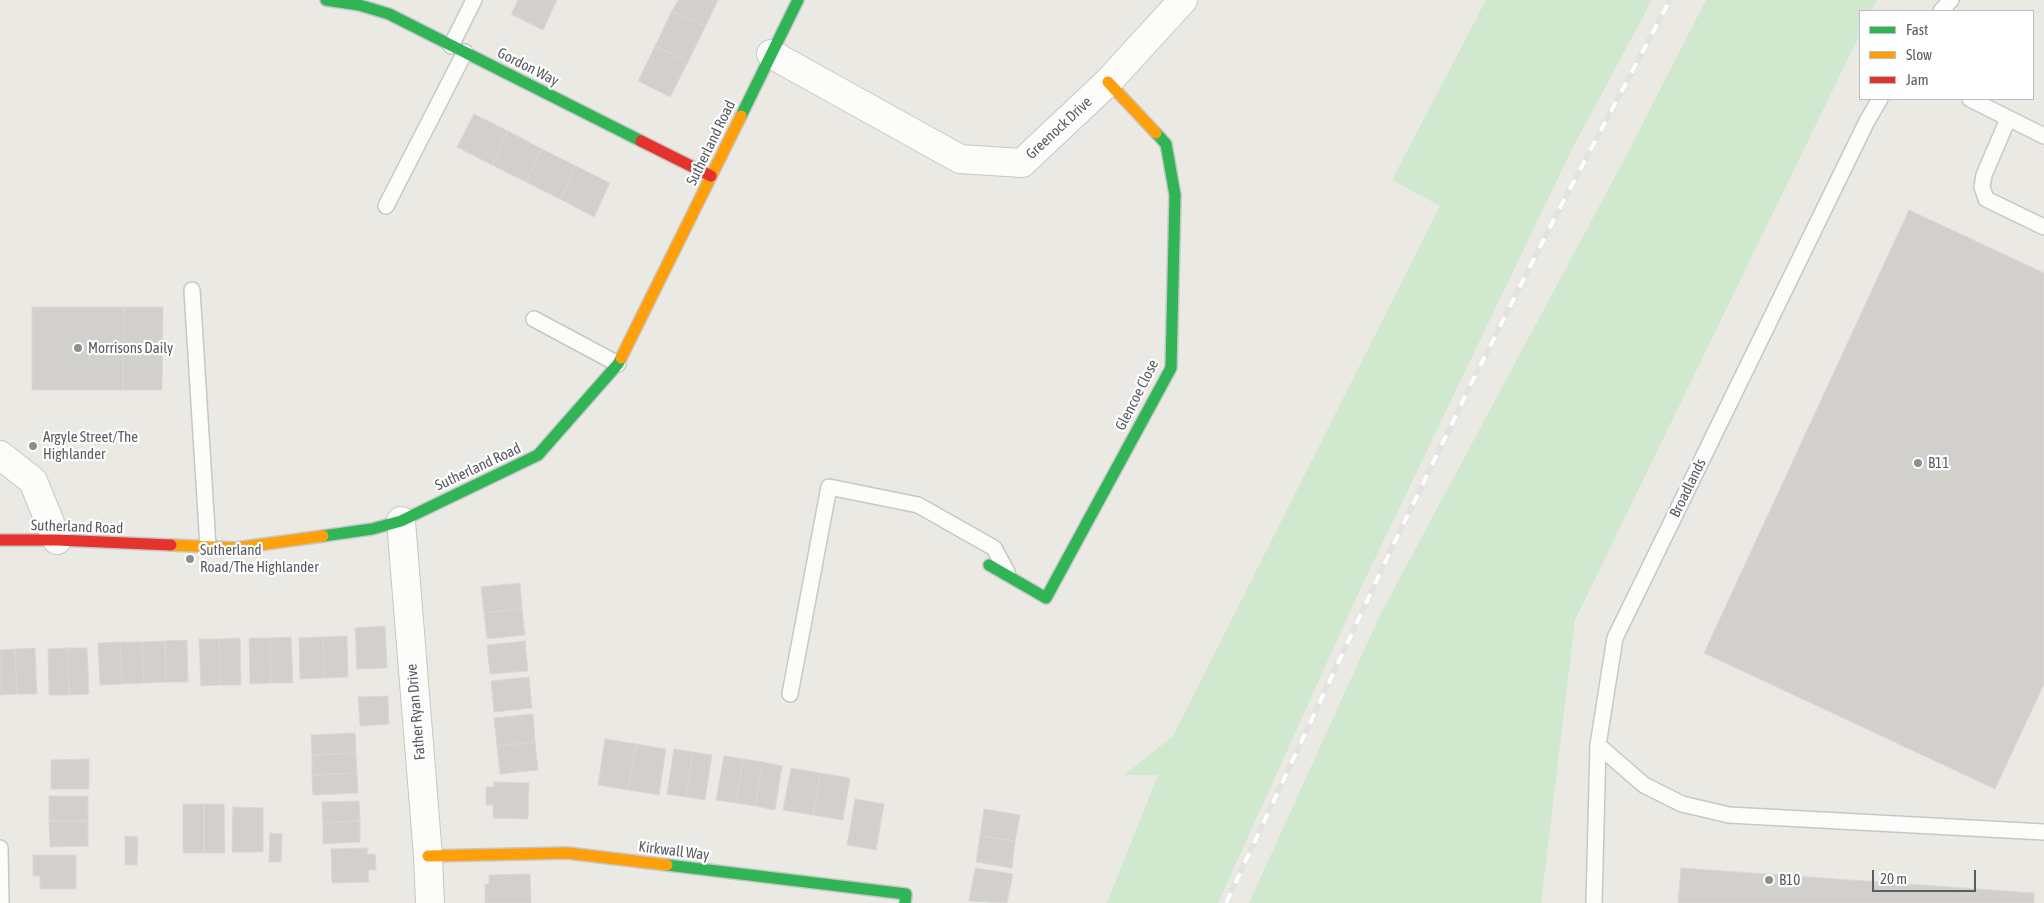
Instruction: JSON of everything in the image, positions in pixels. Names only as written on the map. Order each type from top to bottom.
[{"type":"street","name":"Gordon Way","points":[[326,0],[360,5],[389,14],[711,176]]},
{"type":"street","name":"Sutherland Road","points":[[0,540],[56,540],[236,548],[372,529],[401,521],[538,456],[618,364],[798,0]]},
{"type":"street","name":"Greenock Drive","points":[[771,54],[960,158],[1022,163],[1108,82],[1183,0]]},
{"type":"street","name":"Glencoe Close","points":[[988,565],[1046,598],[1171,368],[1174,196],[1166,144],[1108,82]]},
{"type":"street","points":[[0,455],[33,481],[56,540]]},
{"type":"street","name":"Father Ryan Drive","points":[[401,521],[428,856],[428,902]]},
{"type":"street","name":"Kirkwall Way","points":[[428,856],[567,853],[906,894],[905,903]]},
{"type":"lane","points":[[386,206],[458,49],[474,0]]},
{"type":"lane","points":[[1943,10],[1951,0]]},
{"type":"lane","name":"Broadlands","points":[[1594,903],[1598,745],[1615,638],[1867,121],[1879,100]]},
{"type":"lane","points":[[1972,100],[2044,136]]},
{"type":"lane","points":[[2008,119],[1984,175],[1982,187],[1986,199],[2044,227]]},
{"type":"lane","points":[[192,290],[208,547]]},
{"type":"lane","points":[[534,319],[618,364]]},
{"type":"lane","points":[[790,694],[829,487],[918,505],[994,548],[1011,578]]},
{"type":"lane","points":[[1598,745],[1644,785],[1682,804],[1730,815],[2044,832]]},
{"type":"lane","points":[[0,848],[1,903]]},
{"type":"green space","points":[[1486,0],[1652,0],[1571,151],[1358,594],[1218,903],[1107,903],[1158,775],[1124,775],[1173,736],[1440,206],[1392,180]]},
{"type":"green space","points":[[1706,0],[1877,0],[1872,10],[1859,10],[1859,36],[1575,620],[1541,903],[1249,903],[1380,615],[1625,158]]},
{"type":"building","points":[[518,0],[557,0],[543,30],[511,14]]},
{"type":"building","points":[[678,0],[718,0],[705,27],[672,11]]},
{"type":"building","points":[[672,11],[705,27],[688,62],[655,46]]},
{"type":"building","points":[[655,46],[688,62],[670,97],[638,81]]},
{"type":"building","points":[[474,114],[508,131],[492,165],[457,147]]},
{"type":"building","points":[[508,131],[542,149],[526,182],[492,165]]},
{"type":"building","points":[[542,149],[576,166],[560,199],[526,182]]},
{"type":"building","points":[[576,166],[610,183],[594,217],[560,199]]},
{"type":"building","name":"B11","points":[[1909,210],[2044,273],[2044,684],[1995,789],[1704,653]]},
{"type":"building","name":"Morrisons Daily","points":[[32,307],[124,307],[123,390],[32,390]]},
{"type":"building","points":[[124,307],[163,307],[162,390],[123,390]]},
{"type":"building","points":[[520,583],[522,609],[484,613],[481,587]]},
{"type":"building","points":[[522,609],[525,635],[487,639],[484,613]]},
{"type":"building","points":[[385,626],[387,668],[357,669],[355,628]]},
{"type":"building","points":[[347,636],[348,677],[324,678],[323,637]]},
{"type":"building","points":[[291,637],[293,683],[271,683],[270,638]]},
{"type":"building","points":[[323,637],[324,678],[300,679],[299,638]]},
{"type":"building","points":[[240,638],[241,685],[221,685],[219,639]]},
{"type":"building","points":[[249,638],[270,638],[271,683],[250,684]]},
{"type":"building","points":[[199,639],[219,639],[221,685],[201,686]]},
{"type":"building","points":[[187,640],[188,682],[166,682],[165,641]]},
{"type":"building","points":[[165,641],[166,682],[144,683],[142,642]]},
{"type":"building","points":[[525,641],[528,671],[490,674],[487,645]]},
{"type":"building","points":[[120,642],[122,684],[100,685],[98,643]]},
{"type":"building","points":[[120,642],[142,642],[144,683],[122,684]]},
{"type":"building","points":[[35,648],[37,694],[17,694],[15,649]]},
{"type":"building","points":[[68,648],[69,695],[49,695],[48,649]]},
{"type":"building","points":[[68,648],[87,648],[89,694],[69,695]]},
{"type":"building","points":[[15,649],[17,694],[0,695],[0,650]]},
{"type":"building","points":[[529,677],[532,708],[494,712],[491,681]]},
{"type":"building","points":[[388,696],[389,724],[360,726],[358,697]]},
{"type":"building","points":[[533,714],[535,742],[497,746],[494,718]]},
{"type":"building","points":[[355,733],[356,753],[312,755],[311,735]]},
{"type":"building","points":[[605,739],[636,744],[628,790],[598,785]]},
{"type":"building","points":[[535,742],[538,770],[500,774],[497,746]]},
{"type":"building","points":[[636,744],[666,749],[659,795],[628,790]]},
{"type":"building","points":[[674,749],[693,752],[686,797],[667,794]]},
{"type":"building","points":[[693,752],[712,755],[705,800],[686,797]]},
{"type":"building","points":[[356,753],[357,773],[312,775],[312,755]]},
{"type":"building","points":[[724,756],[743,759],[736,803],[716,800]]},
{"type":"building","points":[[89,759],[89,789],[51,789],[51,760]]},
{"type":"building","points":[[743,759],[763,762],[755,806],[736,803]]},
{"type":"building","points":[[763,762],[782,766],[775,810],[755,806]]},
{"type":"building","points":[[791,768],[820,773],[813,815],[783,810]]},
{"type":"building","points":[[357,773],[358,793],[313,795],[312,775]]},
{"type":"building","points":[[820,773],[850,778],[843,820],[813,815]]},
{"type":"building","points":[[494,782],[529,783],[528,819],[493,818],[493,805],[486,805],[486,787],[494,787]]},
{"type":"building","points":[[49,796],[88,796],[88,821],[49,821]]},
{"type":"building","points":[[855,799],[884,804],[876,850],[847,845]]},
{"type":"building","points":[[359,801],[360,821],[323,823],[322,802]]},
{"type":"building","points":[[183,804],[204,804],[204,853],[183,853]]},
{"type":"building","points":[[204,804],[224,804],[225,853],[204,853]]},
{"type":"building","points":[[233,807],[263,808],[263,852],[232,852]]},
{"type":"building","points":[[984,809],[1020,815],[1015,841],[980,836]]},
{"type":"building","points":[[49,821],[88,821],[88,846],[50,847]]},
{"type":"building","points":[[360,821],[360,842],[323,844],[323,823]]},
{"type":"building","points":[[270,833],[282,834],[281,862],[269,862]]},
{"type":"building","points":[[125,836],[138,837],[137,865],[125,865]]},
{"type":"building","points":[[980,836],[1015,841],[1012,868],[976,862]]},
{"type":"building","points":[[368,848],[367,854],[375,854],[376,870],[368,870],[369,882],[332,883],[331,849]]},
{"type":"building","points":[[33,855],[76,855],[76,889],[40,889],[40,876],[33,876]]},
{"type":"building","points":[[975,868],[1013,874],[1007,903],[969,901]]},
{"type":"building","name":"B10","points":[[1681,868],[2034,893],[2034,903],[1678,903]]},
{"type":"building","points":[[530,874],[531,903],[485,903],[485,884],[489,884],[489,875]]},
{"type":"railway","points":[[1226,903],[1388,556],[1472,382],[1555,217],[1670,0]]},
{"type":"traffic: fast","points":[[326,0],[359,5],[389,14],[641,141]]},
{"type":"traffic: fast","points":[[741,116],[798,0]]},
{"type":"traffic: fast","points":[[989,565],[1046,598],[1171,368],[1175,195],[1166,144],[1156,133]]},
{"type":"traffic: fast","points":[[323,536],[372,529],[401,521],[538,455],[618,364],[621,358]]},
{"type":"traffic: fast","points":[[667,865],[906,894],[905,903]]},
{"type":"traffic: slow","points":[[1108,82],[1156,133]]},
{"type":"traffic: slow","points":[[621,358],[741,116]]},
{"type":"traffic: slow","points":[[171,545],[236,548],[323,536]]},
{"type":"traffic: slow","points":[[428,856],[567,853],[667,865]]},
{"type":"traffic: jam","points":[[641,141],[711,176]]},
{"type":"traffic: jam","points":[[0,540],[57,540],[171,545]]},
{"type":"place","name":"Morrisons Daily","points":[[78,348]]},
{"type":"place","name":"Argyle Street/The Highlander","points":[[33,446]]},
{"type":"place","name":"B11","points":[[1918,463]]},
{"type":"place","name":"Sutherland Road/The Highlander","points":[[190,559]]},
{"type":"place","name":"B10","points":[[1769,880]]}]
